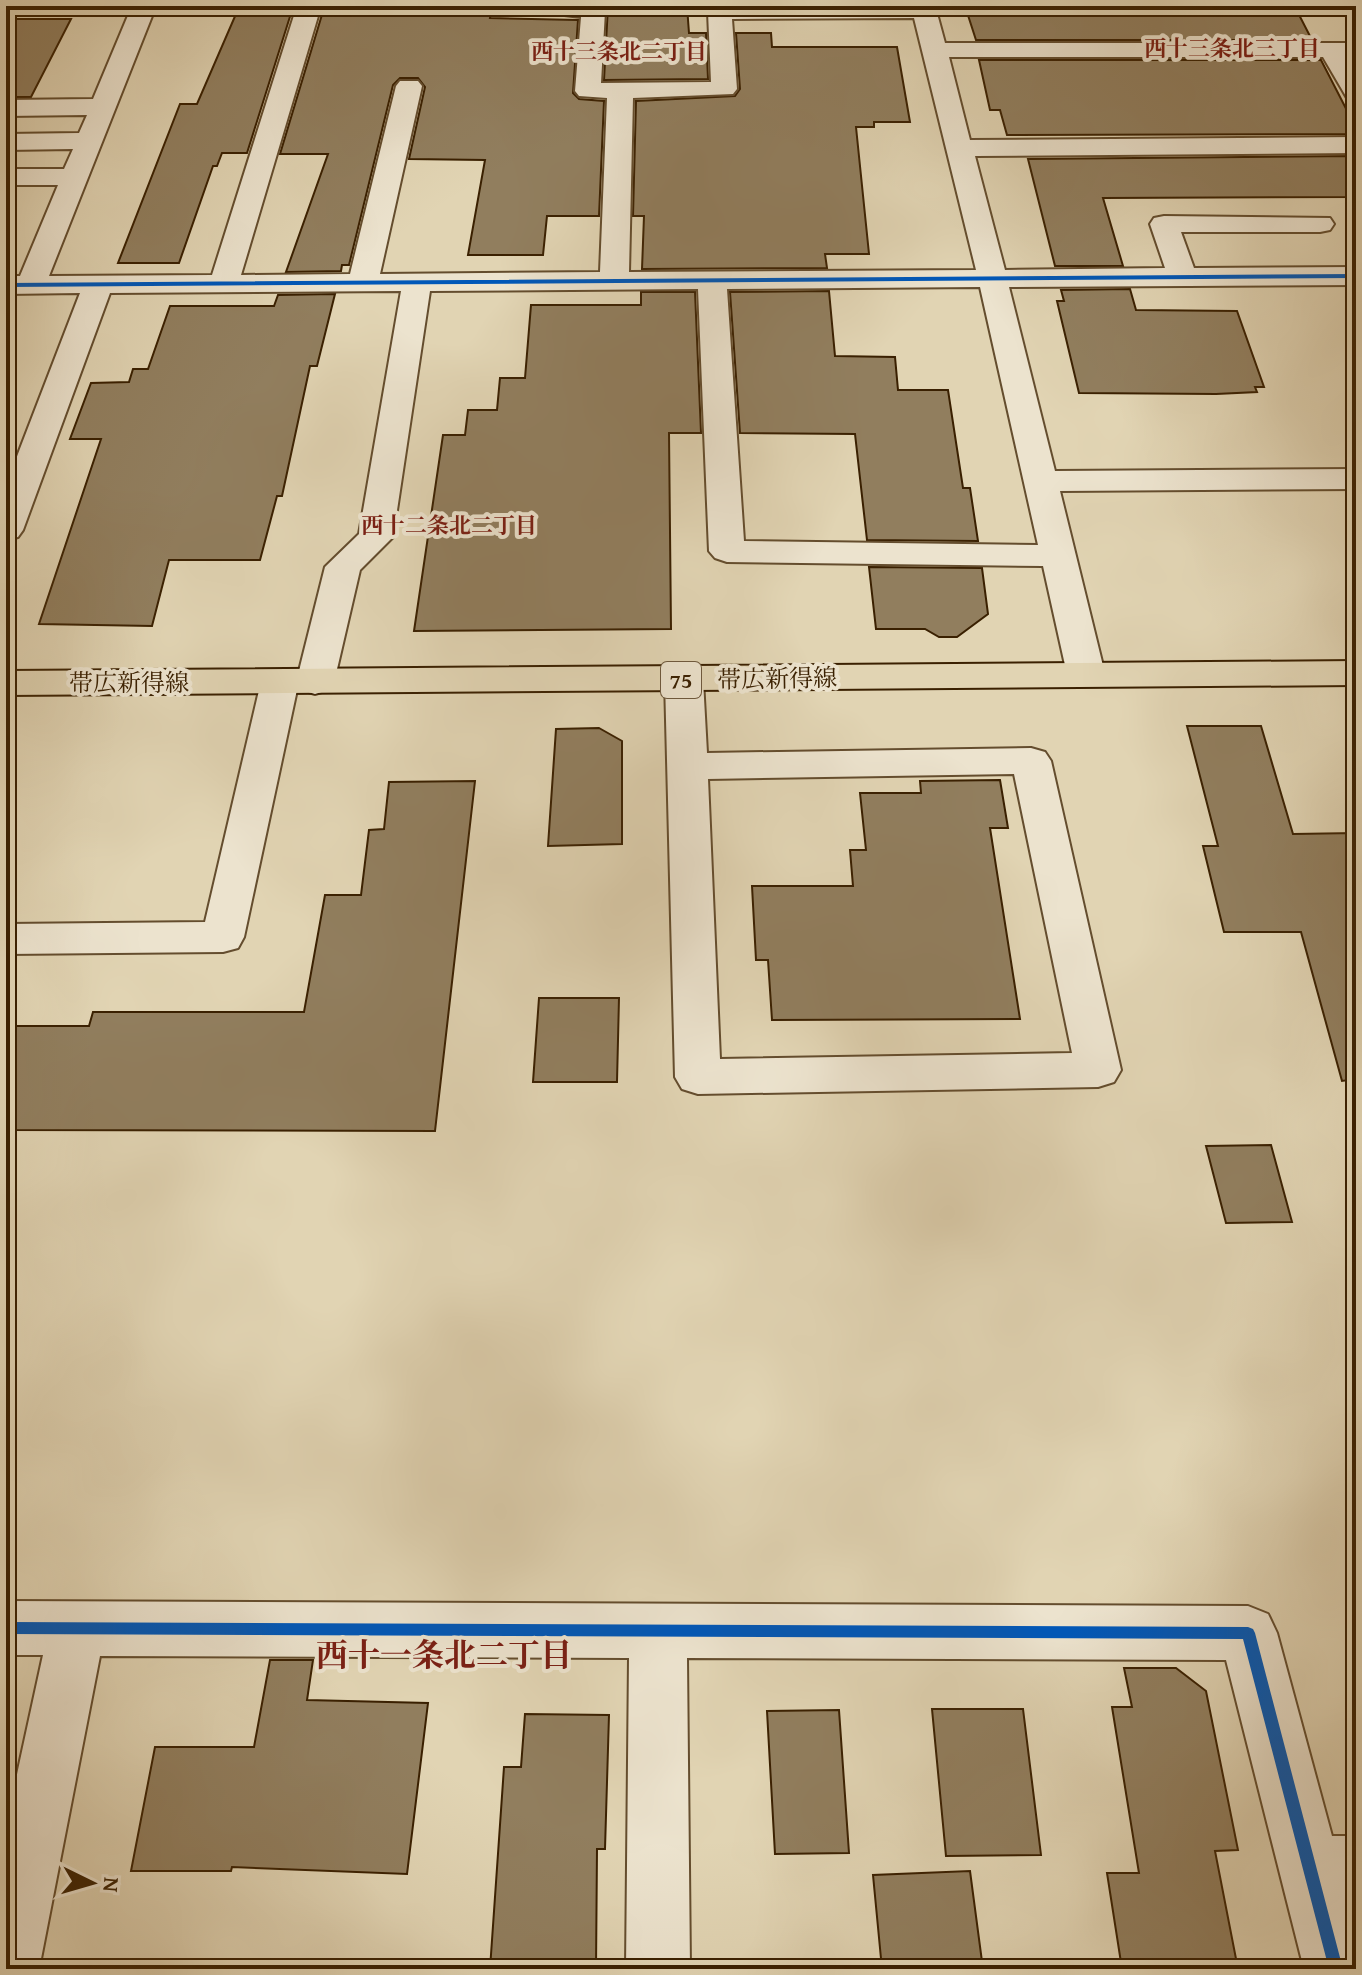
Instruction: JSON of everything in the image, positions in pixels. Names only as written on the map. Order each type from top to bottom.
[{"type":"main road","name":"帯広新得線","points":[[6,683],[1356,673]]},
{"type":"street","points":[[144,6],[75,177],[18,285],[1356,276]]},
{"type":"street","points":[[224,283],[309,6]]},
{"type":"street","points":[[539,6],[593,11],[588,91],[620,93],[724,89],[720,12],[924,9],[993,280],[1086,674]]},
{"type":"street","points":[[935,50],[1344,50],[1356,93]]},
{"type":"street","points":[[363,283],[409,86]]},
{"type":"street","points":[[614,282],[620,93]]},
{"type":"street","points":[[6,108],[103,107]]},
{"type":"street","points":[[6,142],[89,141]]},
{"type":"street","points":[[960,148],[1356,145]]},
{"type":"street","points":[[6,177],[75,177]]},
{"type":"street","points":[[1183,278],[1164,224],[1320,224]]},
{"type":"street","points":[[6,939],[223,937],[297,682],[343,567],[376,537],[417,282]]},
{"type":"street","points":[[712,282],[727,551],[1057,556]]},
{"type":"street","points":[[6,530],[98,285]]},
{"type":"street","points":[[1041,481],[1356,479]]},
{"type":"street","points":[[684,680],[687,766],[698,1077],[1098,1070],[1031,761],[687,766]]},
{"type":"street","points":[[6,1628],[1248,1633],[1333,1868],[1336,1969]]},
{"type":"street","points":[[7,1969],[77,1628]]},
{"type":"street","points":[[658,1630],[658,1969]]},
{"type":"building","points":[[492,6],[490,18],[578,20],[573,93],[579,99],[604,101],[599,216],[547,216],[543,255],[468,255],[485,160],[409,159],[425,87],[418,78],[400,78],[393,85],[349,265],[342,265],[341,271],[286,272],[328,154],[280,154],[324,8]]},
{"type":"building","points":[[608,6],[687,6],[689,33],[706,33],[708,79],[604,80]]},
{"type":"building","points":[[239,7],[293,7],[247,153],[222,153],[217,166],[213,166],[179,263],[118,263],[180,104],[197,104]]},
{"type":"building","points":[[1295,7],[1312,40],[976,40],[966,9],[1187,10]]},
{"type":"building","points":[[6,19],[71,19],[31,97],[6,97]]},
{"type":"building","points":[[736,33],[771,33],[772,47],[897,47],[910,122],[874,122],[874,127],[856,127],[869,254],[825,254],[827,268],[642,269],[644,216],[633,216],[636,101],[735,96],[740,89]]},
{"type":"building","points":[[979,60],[1321,60],[1356,128],[1356,134],[1007,135],[1000,110],[990,110]]},
{"type":"building","points":[[1356,156],[1356,197],[1103,198],[1123,266],[1055,266],[1028,159]]},
{"type":"building","points":[[1130,289],[1136,310],[1237,311],[1264,387],[1255,387],[1257,392],[1216,394],[1079,393],[1057,301],[1064,301],[1061,290]]},
{"type":"building","points":[[829,291],[835,356],[895,357],[898,390],[948,390],[963,488],[970,488],[978,541],[867,540],[855,434],[740,433],[730,292]]},
{"type":"building","points":[[641,292],[695,292],[701,433],[669,433],[671,629],[414,631],[443,435],[465,435],[468,410],[497,410],[500,378],[525,378],[531,305],[641,305]]},
{"type":"building","points":[[335,294],[317,366],[310,366],[282,496],[277,496],[260,560],[169,560],[152,626],[39,624],[101,439],[70,439],[91,383],[129,382],[133,369],[148,369],[170,306],[274,306],[278,295]]},
{"type":"building","points":[[869,567],[982,568],[988,614],[957,637],[939,637],[925,629],[876,629]]},
{"type":"building","points":[[1187,726],[1261,726],[1293,834],[1356,833],[1356,1079],[1342,1081],[1301,932],[1224,932],[1203,846],[1218,846]]},
{"type":"building","points":[[599,728],[622,741],[622,844],[548,846],[556,729]]},
{"type":"building","points":[[1000,780],[1008,828],[990,828],[1020,1019],[772,1020],[768,960],[756,960],[752,886],[853,886],[850,850],[866,850],[860,793],[921,793],[920,781]]},
{"type":"building","points":[[475,781],[435,1131],[6,1130],[6,1026],[89,1026],[93,1012],[304,1012],[325,895],[361,895],[369,830],[384,829],[389,782]]},
{"type":"building","points":[[539,998],[619,998],[617,1082],[533,1082]]},
{"type":"building","points":[[1271,1145],[1292,1222],[1226,1223],[1206,1146]]},
{"type":"building","points":[[270,1660],[313,1660],[307,1700],[428,1703],[407,1874],[232,1867],[231,1871],[131,1871],[155,1747],[254,1747]]},
{"type":"building","points":[[1124,1668],[1176,1668],[1206,1691],[1238,1850],[1215,1851],[1238,1969],[1122,1969],[1107,1873],[1139,1873],[1112,1707],[1132,1707]]},
{"type":"building","points":[[932,1709],[1023,1709],[1041,1855],[946,1856]]},
{"type":"building","points":[[839,1710],[849,1853],[775,1854],[767,1711]]},
{"type":"building","points":[[525,1714],[609,1715],[605,1849],[597,1849],[596,1969],[490,1969],[504,1767],[521,1767]]},
{"type":"building","points":[[970,1871],[983,1969],[882,1969],[873,1875]]},
{"type":"cycle path","points":[[6,285],[1356,276]]},
{"type":"cycle path","points":[[6,1628],[1248,1633],[1336,1969]]},
{"type":"district","name":"西十三条北三丁目","points":[[1232,48]]},
{"type":"district","name":"西十三条北二丁目","points":[[619,51]]},
{"type":"district","name":"西十二条北二丁目","points":[[449,525]]},
{"type":"district","name":"西十一条北二丁目","points":[[444,1655]]}]
